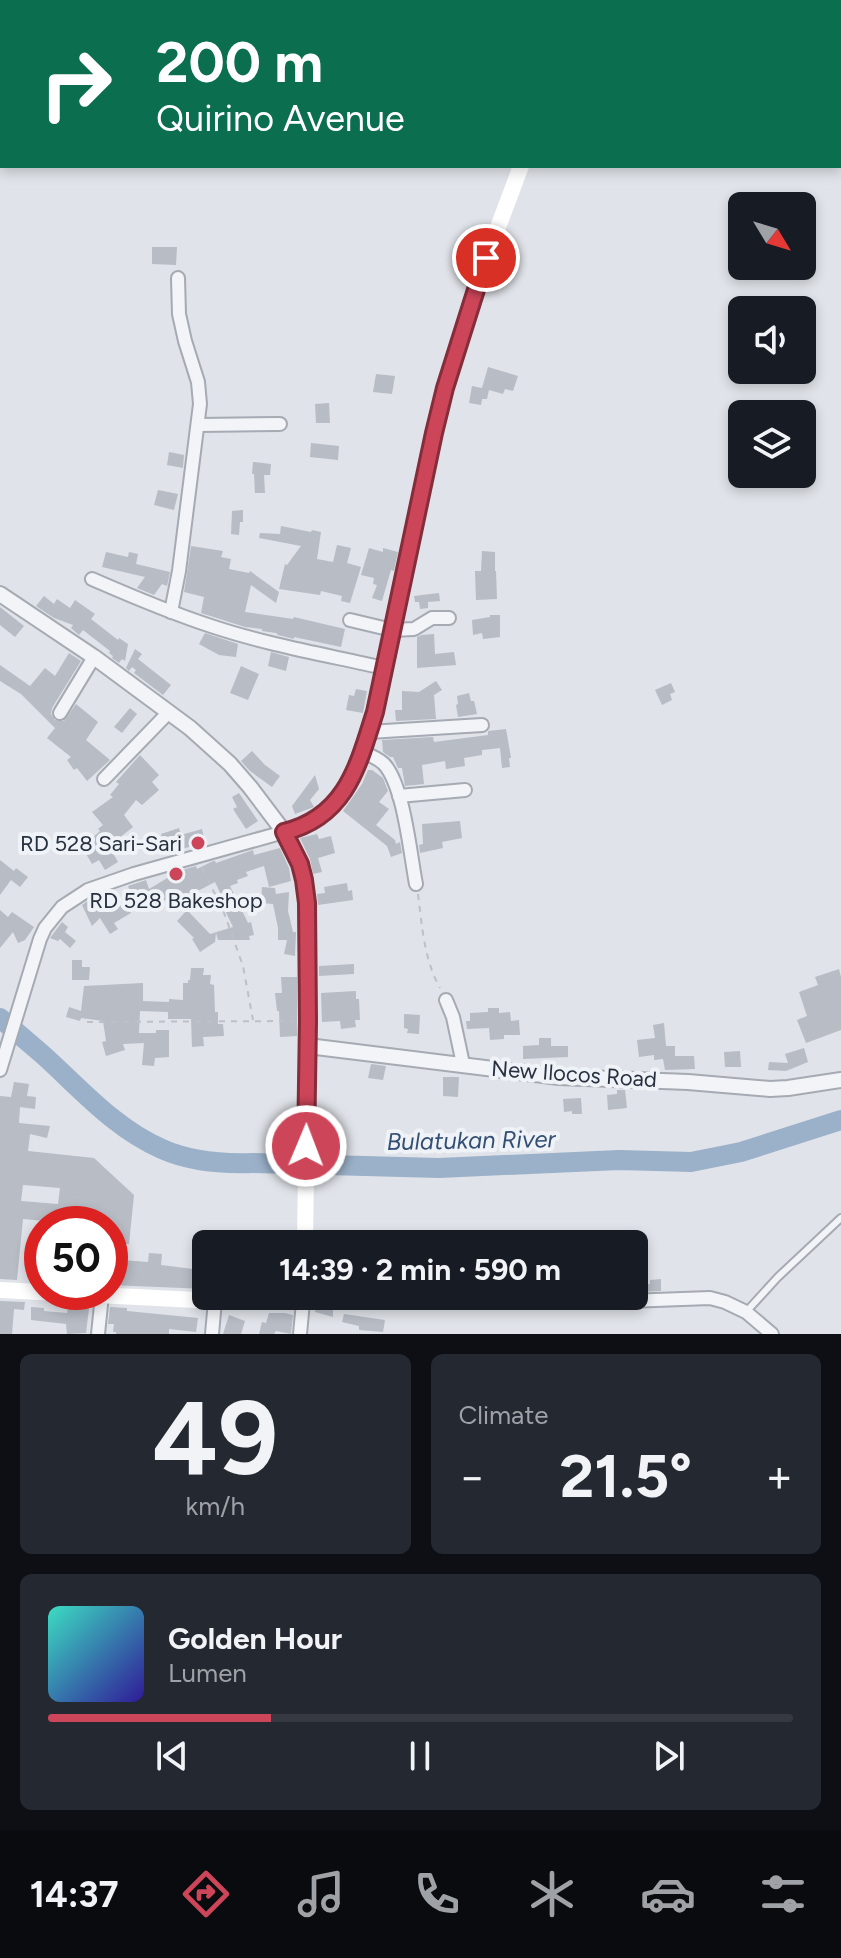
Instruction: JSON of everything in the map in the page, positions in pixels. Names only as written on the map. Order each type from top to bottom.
[{"type":"main road","points":[[305,1230],[308,932],[304,880],[300,864],[284,832],[302,828],[330,809],[344,791],[362,752],[384,668],[445,388],[479,278],[520,168]]},
{"type":"main road","points":[[0,1290],[24,1291]]},
{"type":"main road","points":[[128,1296],[192,1300]]},
{"type":"street","points":[[171,612],[200,404],[198,382],[179,314],[178,278]]},
{"type":"street","points":[[199,425],[280,424]]},
{"type":"street","points":[[92,579],[171,612],[236,633],[384,668]]},
{"type":"street","points":[[0,594],[94,657],[210,744],[250,787],[284,832],[134,874],[88,890],[62,907],[40,939],[0,1070]]},
{"type":"street","points":[[350,620],[392,630],[414,629],[432,618],[449,618]]},
{"type":"street","points":[[60,713],[94,657]]},
{"type":"street","points":[[104,779],[169,712]]},
{"type":"street","points":[[369,732],[482,725]]},
{"type":"street","points":[[362,752],[381,761],[392,776],[399,796],[416,884]]},
{"type":"street","points":[[399,796],[465,790]]},
{"type":"street","points":[[446,1000],[456,1027],[463,1064]]},
{"type":"street","name":"New Ilocos Road","points":[[308,1046],[559,1077],[770,1089],[841,1080]]},
{"type":"street","points":[[648,1300],[710,1298],[725,1302],[746,1312],[772,1334]]},
{"type":"street","points":[[98,1334],[100,1310]]},
{"type":"street","points":[[212,1334],[214,1310]]},
{"type":"street","points":[[300,1334],[302,1310]]},
{"type":"lane","points":[[746,1312],[841,1218]]},
{"type":"path","points":[[196,856],[234,938],[243,966],[253,1021]]},
{"type":"path","points":[[416,884],[432,970],[446,1000]]},
{"type":"path","points":[[87,1022],[308,1021]]},
{"type":"building","points":[[152,247],[177,247],[176,265],[152,264]]},
{"type":"building","points":[[488,367],[518,376],[513,391],[505,389],[503,394],[489,390],[487,399],[482,399],[481,405],[469,403],[472,386],[482,388]]},
{"type":"building","points":[[376,374],[395,376],[392,394],[373,392]]},
{"type":"building","points":[[329,403],[330,423],[316,423],[315,404]]},
{"type":"building","points":[[311,443],[339,446],[338,460],[310,457]]},
{"type":"building","points":[[169,452],[184,455],[183,468],[167,465]]},
{"type":"building","points":[[253,462],[271,464],[270,475],[264,475],[265,493],[255,493]]},
{"type":"building","points":[[158,490],[178,494],[174,510],[154,505]]},
{"type":"building","points":[[243,510],[239,535],[231,534],[232,511]]},
{"type":"building","points":[[281,526],[321,532],[317,559],[333,562],[337,545],[351,548],[347,563],[361,567],[350,603],[341,601],[342,596],[321,591],[320,595],[279,589],[285,564],[301,546],[259,538],[260,533],[280,534]]},
{"type":"building","points":[[191,546],[223,551],[221,557],[231,559],[229,569],[250,571],[279,592],[276,603],[251,585],[245,612],[294,617],[345,629],[341,647],[294,639],[201,613],[204,597],[184,592]]},
{"type":"building","points":[[369,548],[398,552],[382,601],[372,598],[377,585],[373,584],[374,578],[361,575]]},
{"type":"building","points":[[482,551],[495,552],[497,599],[476,600],[475,571],[481,571]]},
{"type":"building","points":[[106,552],[128,557],[129,552],[138,554],[136,564],[170,572],[167,586],[162,584],[154,595],[137,588],[145,577],[102,567]]},
{"type":"building","points":[[439,593],[440,601],[428,602],[428,608],[420,609],[419,602],[415,602],[414,596]]},
{"type":"building","points":[[44,596],[54,604],[57,599],[70,608],[75,600],[95,614],[91,619],[128,644],[125,661],[122,659],[119,663],[112,658],[110,651],[83,630],[79,635],[71,628],[73,625],[54,618],[36,606]]},
{"type":"building","points":[[0,607],[24,626],[15,637],[0,625]]},
{"type":"building","points":[[500,615],[500,637],[483,639],[482,633],[473,635],[472,620]]},
{"type":"building","points":[[205,633],[238,644],[236,657],[219,655],[199,644]]},
{"type":"building","points":[[434,634],[435,654],[454,652],[456,665],[417,668],[417,637]]},
{"type":"building","points":[[135,649],[142,654],[138,659],[171,685],[163,695],[134,673],[136,670],[132,667],[129,671],[126,668]]},
{"type":"building","points":[[271,652],[289,657],[286,671],[268,666]]},
{"type":"building","points":[[69,653],[81,661],[51,714],[55,720],[64,721],[76,704],[98,722],[86,740],[110,760],[87,781],[67,760],[71,757],[47,738],[55,728],[21,694],[0,681],[0,665],[30,686],[45,668],[55,676]]},
{"type":"building","points":[[241,666],[259,674],[248,700],[230,693]]},
{"type":"building","points":[[436,681],[442,690],[434,695],[436,719],[396,721],[395,710],[402,710],[402,691],[419,692]]},
{"type":"building","points":[[671,683],[675,692],[670,694],[672,700],[662,705],[655,690]]},
{"type":"building","points":[[356,689],[367,691],[363,713],[346,710],[349,695],[354,696]]},
{"type":"building","points":[[469,693],[477,714],[458,717],[457,696]]},
{"type":"building","points":[[130,708],[137,714],[122,733],[114,727]]},
{"type":"building","points":[[506,729],[510,767],[502,768],[500,748],[482,750],[482,755],[464,758],[465,766],[446,769],[445,761],[422,765],[424,784],[405,786],[402,768],[398,768],[393,757],[383,752],[382,740],[433,737],[434,742],[488,735],[488,731]]},
{"type":"building","points":[[252,751],[280,776],[272,787],[241,761]]},
{"type":"building","points":[[140,755],[159,775],[152,782],[159,790],[142,805],[136,800],[124,815],[133,827],[109,846],[118,862],[105,870],[99,860],[92,864],[82,847],[103,825],[92,812],[113,797],[110,795],[119,784],[116,782]]},
{"type":"building","points":[[368,770],[383,778],[388,791],[379,802],[389,809],[376,825],[396,844],[400,842],[402,853],[391,857],[387,846],[343,811]]},
{"type":"building","points":[[315,775],[319,789],[310,800],[314,807],[295,814],[292,806]]},
{"type":"building","points":[[239,793],[258,821],[246,829],[233,809],[237,807],[232,797]]},
{"type":"building","points":[[460,821],[462,838],[442,842],[443,848],[420,853],[422,824]]},
{"type":"building","points":[[179,828],[181,835],[202,829],[205,843],[166,853],[161,834]]},
{"type":"building","points":[[317,834],[319,839],[331,836],[335,853],[318,858],[322,872],[313,874],[300,838]]},
{"type":"building","points":[[280,848],[291,881],[269,887],[264,866],[246,872],[248,876],[230,886],[248,923],[251,922],[254,935],[249,936],[250,940],[218,940],[216,933],[215,942],[200,952],[194,938],[177,921],[187,910],[210,934],[233,927],[215,882],[182,903],[177,894],[150,908],[140,891],[131,894],[128,886],[146,880],[149,889],[169,877],[168,874],[196,866],[197,869],[213,861],[216,863],[253,850],[254,855]]},
{"type":"building","points":[[0,860],[28,877],[20,887],[11,880],[0,895]]},
{"type":"building","points":[[347,883],[353,900],[318,905],[317,894],[325,893],[324,887]]},
{"type":"building","points":[[262,887],[275,888],[276,894],[289,892],[288,911],[293,932],[296,932],[295,956],[284,954],[287,940],[278,940],[273,904],[261,903]]},
{"type":"building","points":[[92,898],[97,909],[106,905],[109,911],[126,903],[131,913],[114,923],[118,929],[110,934],[100,918],[92,926],[82,905]]},
{"type":"building","points":[[0,910],[8,917],[12,912],[34,927],[25,940],[18,943],[13,932],[0,948]]},
{"type":"building","points":[[62,922],[68,927],[65,932],[76,941],[70,948],[60,939],[50,938]]},
{"type":"building","points":[[72,960],[82,960],[82,967],[90,967],[89,980],[72,980]]},
{"type":"building","points":[[354,964],[354,974],[319,976],[319,966]]},
{"type":"building","points":[[191,968],[204,968],[203,975],[211,975],[215,1012],[218,1012],[218,1024],[223,1024],[224,1036],[203,1037],[204,1046],[192,1047],[191,1019],[168,1019],[168,1012],[140,1011],[139,1033],[169,1030],[169,1057],[155,1058],[154,1066],[142,1065],[144,1043],[123,1044],[125,1050],[106,1056],[102,1042],[106,1041],[103,1021],[81,1018],[80,1021],[66,1017],[69,1007],[81,1011],[84,986],[143,983],[143,1001],[183,1000],[183,983],[190,980]]},
{"type":"building","points":[[839,969],[841,1030],[806,1043],[797,1020],[807,1016],[799,992],[818,985],[815,977]]},
{"type":"building","points":[[281,977],[297,977],[297,1036],[280,1037],[275,993],[282,993]]},
{"type":"building","points":[[356,991],[360,1020],[355,1020],[356,1027],[341,1029],[340,1021],[322,1022],[321,993]]},
{"type":"building","points":[[488,1008],[499,1008],[499,1013],[510,1012],[511,1021],[519,1020],[520,1035],[504,1035],[504,1039],[490,1040],[489,1028],[467,1029],[466,1021],[470,1021],[470,1013],[488,1012]]},
{"type":"building","points":[[404,1014],[420,1015],[419,1034],[407,1033]]},
{"type":"building","points":[[664,1023],[666,1046],[675,1046],[675,1056],[694,1056],[695,1069],[665,1070],[663,1059],[654,1060],[654,1055],[639,1057],[637,1040],[655,1038],[653,1025]]},
{"type":"building","points":[[539,1038],[551,1038],[551,1046],[568,1046],[568,1057],[523,1059],[523,1046],[539,1045]]},
{"type":"building","points":[[804,1048],[808,1062],[786,1071],[768,1070],[769,1062],[788,1063],[785,1054]]},
{"type":"building","points":[[740,1051],[741,1067],[725,1067],[724,1052]]},
{"type":"building","points":[[371,1064],[386,1066],[383,1080],[368,1078]]},
{"type":"building","points":[[443,1077],[459,1077],[458,1097],[443,1096]]},
{"type":"building","points":[[14,1082],[29,1084],[27,1096],[36,1097],[35,1109],[20,1107],[19,1123],[50,1126],[47,1138],[30,1134],[28,1151],[94,1158],[134,1195],[129,1244],[128,1206],[24,1206],[17,1280],[0,1279],[0,1096],[11,1097]],"holes":[[[23,1185],[60,1188],[58,1204],[21,1201]]]},
{"type":"building","points":[[617,1090],[625,1090],[627,1108],[608,1110],[607,1095],[617,1094]]},
{"type":"building","points":[[581,1098],[582,1114],[564,1112],[563,1099]]},
{"type":"building","points":[[149,1253],[162,1254],[161,1265],[192,1269],[192,1288],[128,1286],[128,1261],[148,1262]]},
{"type":"building","points":[[661,1279],[661,1291],[648,1291],[650,1280]]},
{"type":"building","points":[[0,1301],[24,1302],[24,1310],[14,1309],[12,1334],[0,1334]]},
{"type":"building","points":[[31,1310],[67,1313],[68,1310],[89,1310],[86,1333],[67,1334],[66,1324],[31,1320]]},
{"type":"building","points":[[110,1310],[198,1318],[196,1332],[169,1329],[169,1334],[116,1334],[113,1332],[114,1324],[108,1324]]},
{"type":"building","points":[[333,1310],[333,1317],[315,1312]]},
{"type":"building","points":[[269,1313],[293,1315],[291,1334],[276,1331],[274,1334],[259,1334],[262,1322],[266,1323]]},
{"type":"building","points":[[344,1314],[385,1320],[383,1332],[359,1330],[359,1326],[342,1322]]},
{"type":"building","points":[[229,1315],[245,1321],[241,1334],[223,1334]]},
{"type":"waterway","name":"Bulatukan River","points":[[0,1018],[128,1130],[162,1149],[207,1161],[439,1168],[619,1160],[691,1162],[741,1152],[841,1120]]},
{"type":"place","name":"RD 528 Sari-Sari","points":[[198,843]]},
{"type":"place","name":"RD 528 Bakeshop","points":[[176,874]]},
{"type":"route","points":[[306,1146],[307,903],[300,864],[284,832],[302,828],[330,809],[344,791],[362,752],[375,712],[445,388],[486,258]]}]
